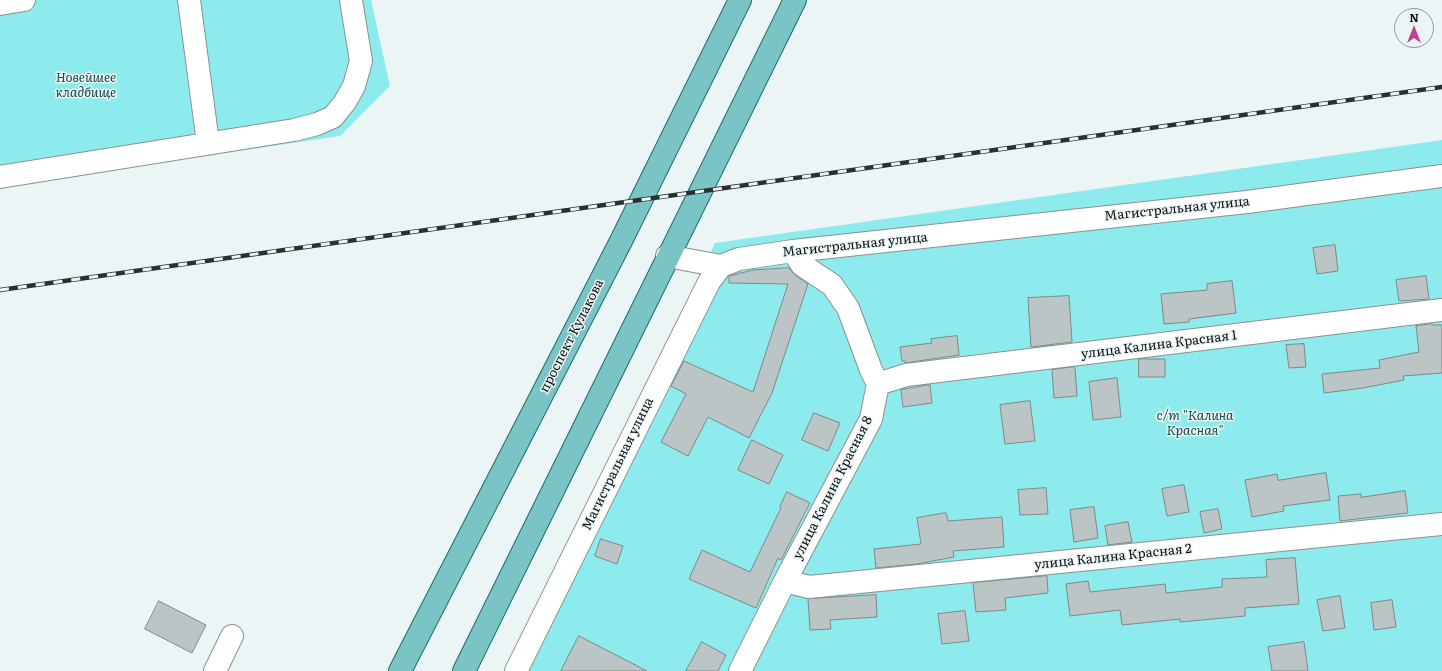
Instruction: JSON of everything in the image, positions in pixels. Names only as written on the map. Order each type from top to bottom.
[{"type":"main road","name":"проспект Кулакова","points":[[400,671],[621,241],[740,0]]},
{"type":"main road","points":[[464,671],[667,256],[795,0]]},
{"type":"street","points":[[0,4],[24,0]]},
{"type":"street","points":[[189,0],[208,143]]},
{"type":"street","points":[[0,177],[294,130],[317,124],[333,117],[345,102],[354,86],[361,61],[351,0]]},
{"type":"street","name":"Магистральная улица","points":[[516,671],[710,282],[722,266],[739,259],[793,251],[1247,202],[1442,176]]},
{"type":"street","points":[[793,251],[802,265],[832,285],[848,308],[871,370],[878,384]]},
{"type":"street","points":[[667,256],[722,266]]},
{"type":"street","name":"улица Калина Красная 1","points":[[878,384],[906,375],[1442,310]]},
{"type":"street","name":"улица Калина Красная 8","points":[[740,671],[785,581],[871,419],[878,384]]},
{"type":"street","name":"улица Калина Красная 2","points":[[785,581],[809,588],[1442,524]]},
{"type":"street","points":[[215,671],[232,636]]},
{"type":"green space","name":"Новейшее кладбище","points":[[0,0],[371,0],[390,86],[340,136],[0,186]]},
{"type":"green space","name":"с/т \"Калина Красная\"","points":[[1442,140],[1442,671],[510,671],[715,243]]},
{"type":"building","points":[[1335,245],[1338,271],[1317,274],[1313,248]]},
{"type":"building","points":[[789,268],[795,275],[808,284],[772,393],[749,438],[708,417],[688,456],[661,442],[686,394],[671,386],[684,361],[753,392],[788,284],[729,283],[729,276],[753,270]]},
{"type":"building","points":[[1426,276],[1429,299],[1399,301],[1396,280]]},
{"type":"building","points":[[1232,281],[1236,313],[1189,319],[1189,322],[1164,324],[1161,294],[1207,290],[1207,284]]},
{"type":"building","points":[[1069,296],[1072,342],[1031,347],[1028,298]]},
{"type":"building","points":[[1432,324],[1442,325],[1442,373],[1403,376],[1404,380],[1363,388],[1324,393],[1322,374],[1380,368],[1379,360],[1419,352],[1416,326]]},
{"type":"building","points":[[957,336],[959,355],[905,363],[905,361],[902,361],[900,347],[932,343],[931,339]]},
{"type":"building","points":[[1304,344],[1306,367],[1289,368],[1286,345]]},
{"type":"building","points":[[1139,359],[1165,359],[1165,377],[1139,377]]},
{"type":"building","points":[[1075,368],[1077,396],[1054,398],[1052,370]]},
{"type":"building","points":[[1117,378],[1121,417],[1093,420],[1089,382]]},
{"type":"building","points":[[930,385],[932,403],[903,407],[901,390]]},
{"type":"building","points":[[1030,401],[1035,441],[1005,444],[1000,405]]},
{"type":"building","points":[[814,413],[840,423],[828,451],[802,440]]},
{"type":"building","points":[[752,440],[783,455],[769,484],[738,470]]},
{"type":"building","points":[[1326,473],[1330,500],[1283,506],[1284,511],[1252,517],[1245,480],[1277,474],[1278,480]]},
{"type":"building","points":[[1184,485],[1189,512],[1167,516],[1162,489]]},
{"type":"building","points":[[1046,488],[1048,514],[1020,515],[1018,490]]},
{"type":"building","points":[[1405,491],[1408,513],[1340,521],[1338,496],[1361,494],[1361,497]]},
{"type":"building","points":[[787,492],[810,503],[781,560],[778,558],[756,608],[689,579],[702,550],[750,572],[781,508],[780,507]]},
{"type":"building","points":[[1094,507],[1098,538],[1074,542],[1070,510]]},
{"type":"building","points":[[1218,509],[1222,529],[1204,533],[1200,512]]},
{"type":"building","points":[[946,513],[948,521],[1002,517],[1004,547],[953,551],[954,557],[917,564],[876,568],[874,549],[921,544],[917,518]]},
{"type":"building","points":[[1128,522],[1132,542],[1108,545],[1105,526]]},
{"type":"building","points":[[601,539],[623,546],[617,564],[595,556]]},
{"type":"building","points":[[1295,558],[1299,604],[1245,608],[1245,616],[1180,622],[1180,619],[1122,625],[1120,610],[1070,616],[1066,584],[1088,581],[1090,592],[1165,584],[1166,593],[1222,587],[1222,579],[1267,577],[1266,560]]},
{"type":"building","points":[[1047,576],[1048,593],[1005,598],[1006,610],[976,612],[973,583]]},
{"type":"building","points":[[876,595],[877,617],[830,620],[831,629],[810,630],[808,599]]},
{"type":"building","points":[[1340,596],[1345,628],[1323,631],[1317,600]]},
{"type":"building","points":[[1392,600],[1396,627],[1374,630],[1371,603]]},
{"type":"building","points":[[159,601],[206,625],[192,653],[145,629]]},
{"type":"building","points":[[965,611],[969,641],[942,644],[938,614]]},
{"type":"building","points":[[579,636],[647,671],[561,671]]},
{"type":"building","points":[[702,642],[726,655],[718,671],[686,671]]},
{"type":"building","points":[[1304,642],[1308,671],[1272,671],[1268,647]]},
{"type":"railway","points":[[0,290],[1442,87]]}]
